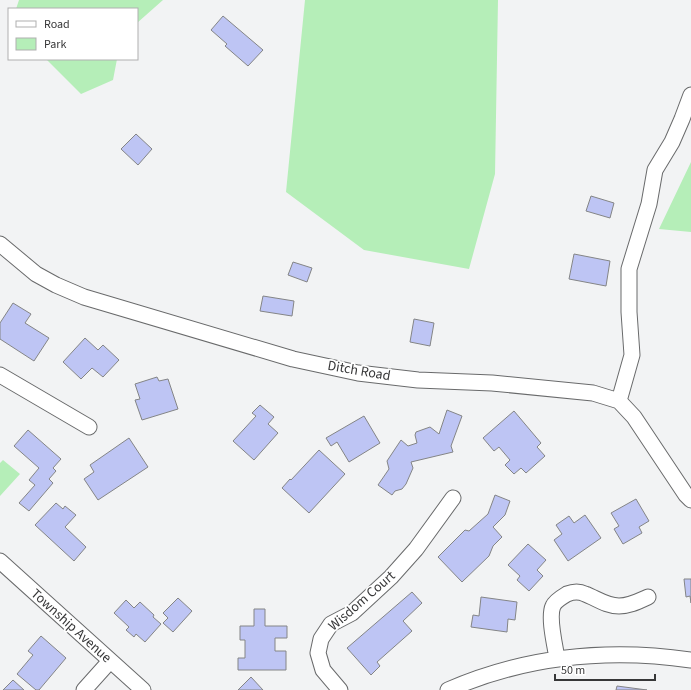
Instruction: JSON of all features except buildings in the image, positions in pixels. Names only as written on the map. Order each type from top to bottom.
[{"type":"street","points":[[618,401],[632,355],[629,312],[629,269],[649,204],[655,170],[672,142],[691,95]]},
{"type":"street","name":"Ditch Road","points":[[0,244],[36,274],[56,285],[84,297],[293,359],[358,373],[418,380],[492,383],[593,393],[618,401],[634,417],[686,495],[691,500]]},
{"type":"street","points":[[0,375],[89,427]]},
{"type":"street","name":"Wisdom Court","points":[[340,690],[323,670],[318,653],[321,639],[331,624],[352,613],[392,577],[416,548],[453,498]]},
{"type":"street","name":"Township Avenue","points":[[0,561],[142,690]]},
{"type":"street","points":[[557,658],[551,618],[553,606],[563,596],[570,593],[584,593],[601,602],[613,606],[630,605],[648,597]]},
{"type":"street","points":[[448,690],[468,681],[511,667],[557,658],[603,654],[651,655],[691,660]]},
{"type":"street","points":[[84,690],[110,661]]},
{"type":"green space","points":[[19,0],[163,0],[138,22],[138,8],[16,8]]},
{"type":"green space","points":[[305,0],[498,0],[495,174],[469,269],[364,250],[286,192]]},
{"type":"green space","points":[[47,60],[117,60],[113,80],[81,94]]},
{"type":"green space","points":[[691,162],[691,232],[659,229]]},
{"type":"green space","points":[[3,460],[20,474],[0,496],[0,463]]}]
